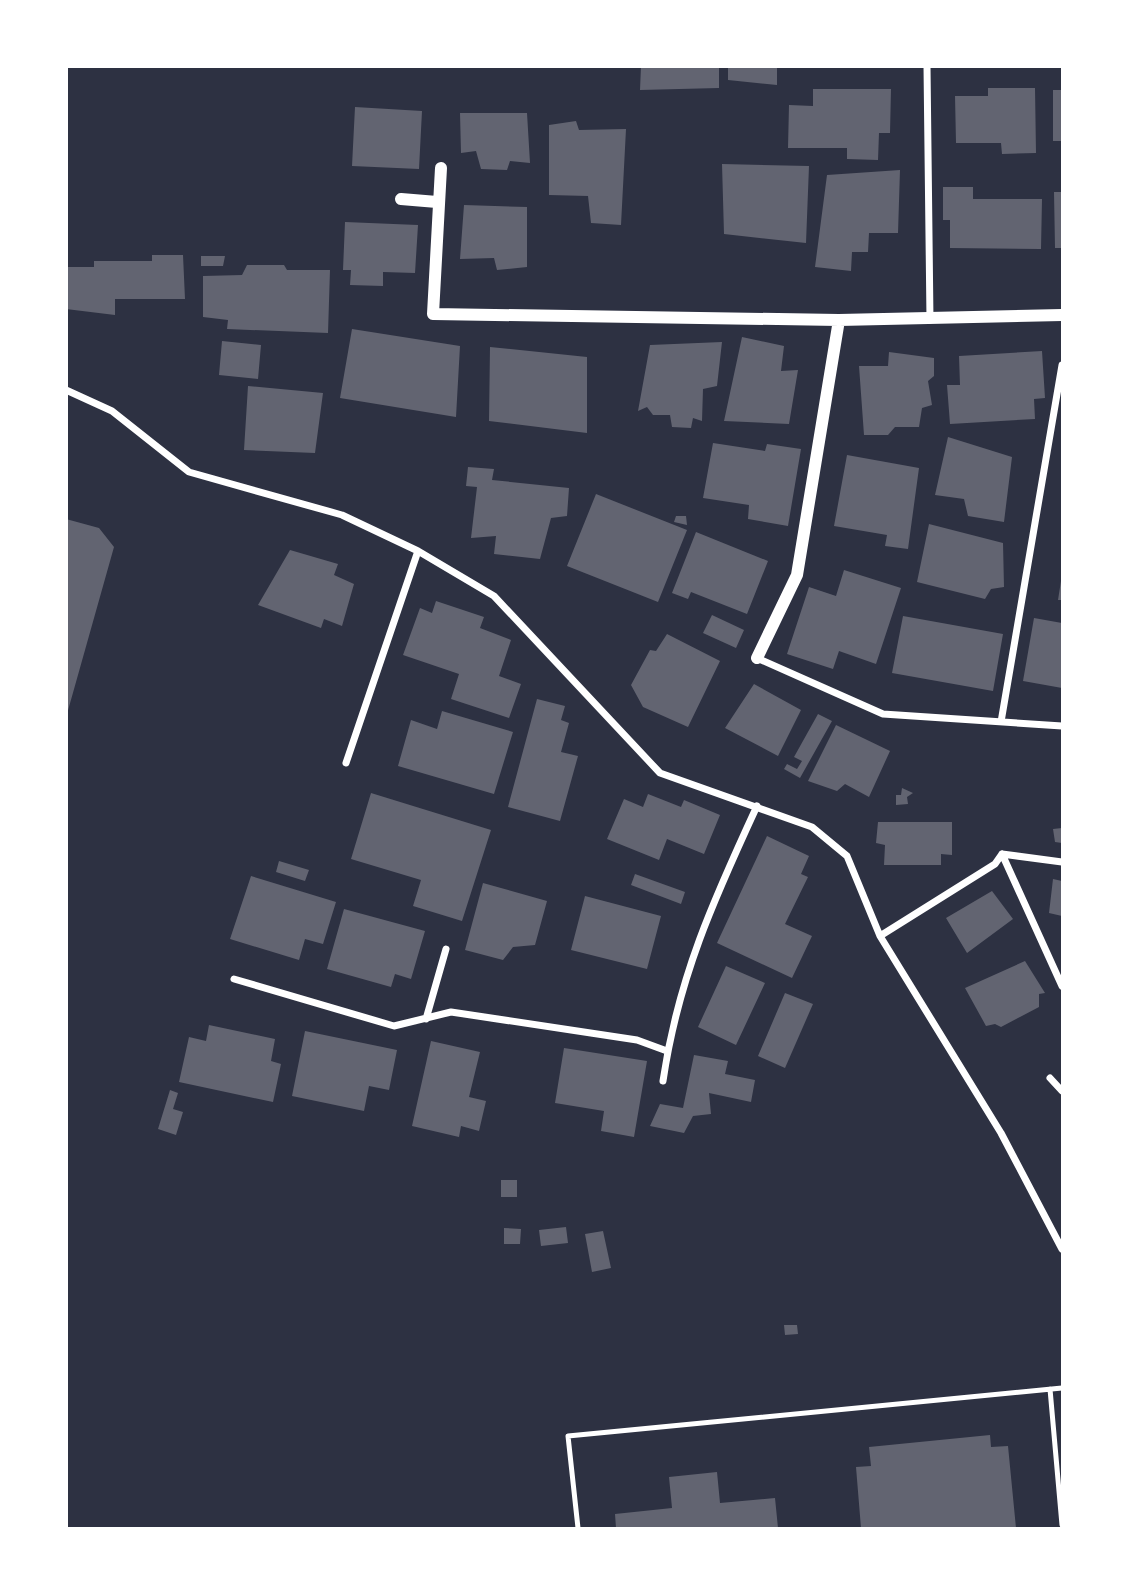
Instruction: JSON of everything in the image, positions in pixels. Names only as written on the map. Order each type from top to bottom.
[{"type":"street","points":[[927,66],[930,320]]},
{"type":"street","points":[[441,168],[433,314],[839,320],[1062,316]]},
{"type":"street","points":[[401,199],[438,202]]},
{"type":"street","points":[[839,320],[797,575],[757,658],[883,714],[1062,726]]},
{"type":"street","points":[[1001,722],[1062,365]]},
{"type":"street","points":[[66,390],[112,411],[189,472],[342,515],[418,551],[494,596],[660,774],[812,827],[847,856],[880,936],[1002,1133],[1062,1249]]},
{"type":"street","points":[[346,763],[418,551]]},
{"type":"street","points":[[663,1081],[673,1018],[706,915],[757,806]]},
{"type":"street","points":[[880,936],[995,864],[1002,854]]},
{"type":"street","points":[[1002,854],[1062,862]]},
{"type":"street","points":[[1002,854],[1062,986]]},
{"type":"street","points":[[426,1019],[446,949]]},
{"type":"street","points":[[234,979],[394,1026],[451,1012],[637,1040],[667,1051]]},
{"type":"street","points":[[1050,1078],[1062,1091]]},
{"type":"lane","points":[[578,1528],[568,1436],[1062,1388]]},
{"type":"lane","points":[[1050,1390],[1062,1525]]},
{"type":"building","points":[[641,66],[719,66],[719,88],[640,90]]},
{"type":"building","points":[[728,66],[777,66],[777,85],[728,80]]},
{"type":"building","points":[[988,88],[1035,88],[1036,153],[1002,154],[1001,143],[956,143],[955,96],[988,96]]},
{"type":"building","points":[[813,89],[891,89],[890,133],[879,133],[878,160],[847,159],[847,148],[788,148],[789,105],[813,106]]},
{"type":"building","points":[[1053,90],[1062,90],[1062,141],[1053,141]]},
{"type":"building","points":[[355,107],[422,111],[419,169],[352,166]]},
{"type":"building","points":[[460,113],[527,113],[530,163],[510,161],[507,170],[481,169],[476,151],[461,153]]},
{"type":"building","points":[[576,121],[579,130],[626,129],[621,225],[591,223],[588,196],[549,195],[549,125]]},
{"type":"building","points":[[722,164],[809,166],[806,243],[724,234]]},
{"type":"building","points":[[900,170],[898,233],[869,233],[868,252],[852,252],[851,271],[815,267],[827,175]]},
{"type":"building","points":[[943,187],[973,187],[973,199],[1042,199],[1041,249],[950,248],[950,220],[943,220]]},
{"type":"building","points":[[1054,192],[1062,192],[1062,248],[1055,248]]},
{"type":"building","points":[[464,205],[527,207],[527,267],[497,270],[494,258],[460,259]]},
{"type":"building","points":[[345,222],[418,225],[415,273],[383,272],[383,286],[350,285],[351,270],[343,270]]},
{"type":"building","points":[[152,255],[183,255],[185,299],[115,299],[115,315],[66,309],[66,267],[94,267],[94,261],[152,261]]},
{"type":"building","points":[[201,256],[225,256],[223,266],[201,266]]},
{"type":"building","points":[[247,265],[284,265],[287,270],[330,270],[328,333],[227,329],[228,320],[203,317],[203,276],[242,275]]},
{"type":"building","points":[[352,329],[460,346],[456,417],[340,398]]},
{"type":"building","points":[[742,337],[784,346],[781,371],[798,370],[789,424],[724,421]]},
{"type":"building","points":[[222,341],[261,345],[258,379],[219,375]]},
{"type":"building","points":[[722,342],[717,386],[703,389],[702,421],[693,418],[691,428],[672,427],[670,415],[653,415],[647,407],[638,411],[650,345]]},
{"type":"building","points":[[490,347],[587,357],[587,433],[489,421]]},
{"type":"building","points":[[1042,351],[1045,398],[1034,399],[1035,419],[950,424],[947,385],[960,385],[959,356]]},
{"type":"building","points":[[889,352],[934,358],[934,376],[928,381],[932,405],[922,408],[919,427],[895,427],[888,435],[864,435],[859,366],[888,366]]},
{"type":"building","points":[[248,386],[323,393],[315,453],[244,450]]},
{"type":"building","points":[[948,437],[1012,457],[1004,522],[968,516],[964,499],[935,495]]},
{"type":"building","points":[[713,443],[765,451],[767,444],[801,449],[788,526],[748,519],[749,505],[703,498]]},
{"type":"building","points":[[847,455],[919,468],[908,549],[885,546],[887,535],[834,526]]},
{"type":"building","points":[[468,467],[494,469],[492,480],[569,488],[567,516],[551,518],[540,559],[494,554],[496,536],[471,538],[477,487],[466,486]]},
{"type":"building","points":[[596,494],[687,530],[658,602],[567,566]]},
{"type":"building","points":[[676,516],[686,516],[687,525],[674,522]]},
{"type":"building","points":[[66,519],[99,528],[114,547],[67,714]]},
{"type":"building","points":[[929,524],[1003,543],[1004,587],[991,589],[985,599],[917,582]]},
{"type":"building","points":[[696,532],[768,561],[747,614],[691,592],[688,599],[672,593]]},
{"type":"building","points":[[290,550],[338,564],[334,575],[354,584],[342,626],[324,619],[321,628],[258,605]]},
{"type":"building","points":[[844,570],[901,588],[876,664],[839,651],[833,669],[787,654],[809,587],[836,596]]},
{"type":"building","points":[[1061,581],[1062,600],[1058,600]]},
{"type":"building","points":[[436,601],[484,617],[480,628],[511,640],[499,676],[521,684],[509,718],[451,699],[459,674],[403,655],[420,608],[432,613]]},
{"type":"building","points":[[712,615],[744,630],[736,648],[703,633]]},
{"type":"building","points":[[903,616],[1003,634],[993,691],[892,673]]},
{"type":"building","points":[[1034,618],[1062,623],[1062,688],[1023,681]]},
{"type":"building","points":[[667,634],[720,661],[688,727],[643,707],[631,685],[650,650],[656,651]]},
{"type":"building","points":[[754,684],[801,710],[778,756],[725,728]]},
{"type":"building","points":[[537,699],[565,706],[561,720],[569,723],[561,752],[578,756],[560,821],[508,807]]},
{"type":"building","points":[[442,711],[513,732],[494,794],[398,766],[411,720],[437,729]]},
{"type":"building","points":[[818,714],[832,721],[800,778],[784,769],[787,764],[797,769],[802,761],[794,757]]},
{"type":"building","points":[[836,725],[890,751],[869,797],[845,784],[837,791],[808,781]]},
{"type":"building","points":[[902,788],[913,793],[907,797],[908,804],[896,805],[896,795],[901,795]]},
{"type":"building","points":[[371,793],[491,830],[462,921],[413,906],[421,880],[351,859]]},
{"type":"building","points":[[648,794],[681,807],[684,800],[720,815],[704,854],[667,839],[659,860],[607,839],[624,799],[643,807]]},
{"type":"building","points":[[878,822],[952,822],[952,855],[941,854],[941,865],[884,865],[885,845],[876,843]]},
{"type":"building","points":[[1062,828],[1062,843],[1055,842],[1053,829]]},
{"type":"building","points":[[767,836],[809,856],[801,874],[808,877],[785,924],[812,936],[792,978],[717,943]]},
{"type":"building","points":[[279,861],[309,870],[305,881],[276,872]]},
{"type":"building","points":[[635,874],[685,892],[681,904],[631,885]]},
{"type":"building","points":[[251,876],[336,902],[323,944],[305,939],[299,960],[230,939]]},
{"type":"building","points":[[1053,879],[1062,881],[1062,916],[1049,913]]},
{"type":"building","points":[[483,883],[547,901],[535,945],[513,947],[503,960],[465,950]]},
{"type":"building","points":[[992,891],[1013,919],[967,953],[946,918]]},
{"type":"building","points":[[585,896],[661,916],[647,969],[571,950]]},
{"type":"building","points":[[344,909],[425,931],[411,979],[395,974],[391,987],[327,969]]},
{"type":"building","points":[[1025,961],[1045,993],[1039,994],[1039,1007],[1001,1027],[995,1024],[986,1026],[965,988]]},
{"type":"building","points":[[726,966],[765,983],[736,1045],[698,1027]]},
{"type":"building","points":[[785,993],[813,1004],[785,1068],[758,1056]]},
{"type":"building","points":[[209,1025],[275,1039],[271,1061],[281,1064],[273,1102],[179,1082],[189,1037],[206,1041]]},
{"type":"building","points":[[305,1031],[397,1050],[389,1090],[369,1086],[364,1111],[292,1096]]},
{"type":"building","points":[[431,1041],[480,1052],[469,1097],[486,1101],[479,1131],[461,1126],[459,1137],[412,1126]]},
{"type":"building","points":[[564,1048],[647,1061],[634,1137],[601,1131],[604,1111],[555,1103]]},
{"type":"building","points":[[694,1055],[728,1061],[725,1074],[755,1080],[751,1102],[709,1093],[711,1114],[693,1116],[684,1133],[650,1126],[660,1104],[683,1108]]},
{"type":"building","points":[[170,1090],[178,1093],[173,1109],[183,1112],[176,1135],[158,1129]]},
{"type":"building","points":[[501,1180],[517,1180],[517,1197],[501,1197]]},
{"type":"building","points":[[566,1227],[568,1243],[541,1246],[539,1230]]},
{"type":"building","points":[[504,1228],[521,1229],[520,1244],[504,1244]]},
{"type":"building","points":[[603,1231],[611,1268],[592,1272],[585,1234]]},
{"type":"building","points":[[784,1325],[797,1325],[798,1334],[785,1335]]},
{"type":"building","points":[[990,1435],[991,1447],[1008,1446],[1016,1528],[861,1528],[856,1467],[871,1466],[869,1447]]},
{"type":"building","points":[[717,1472],[720,1503],[775,1498],[778,1528],[616,1528],[615,1514],[672,1508],[669,1477]]}]
